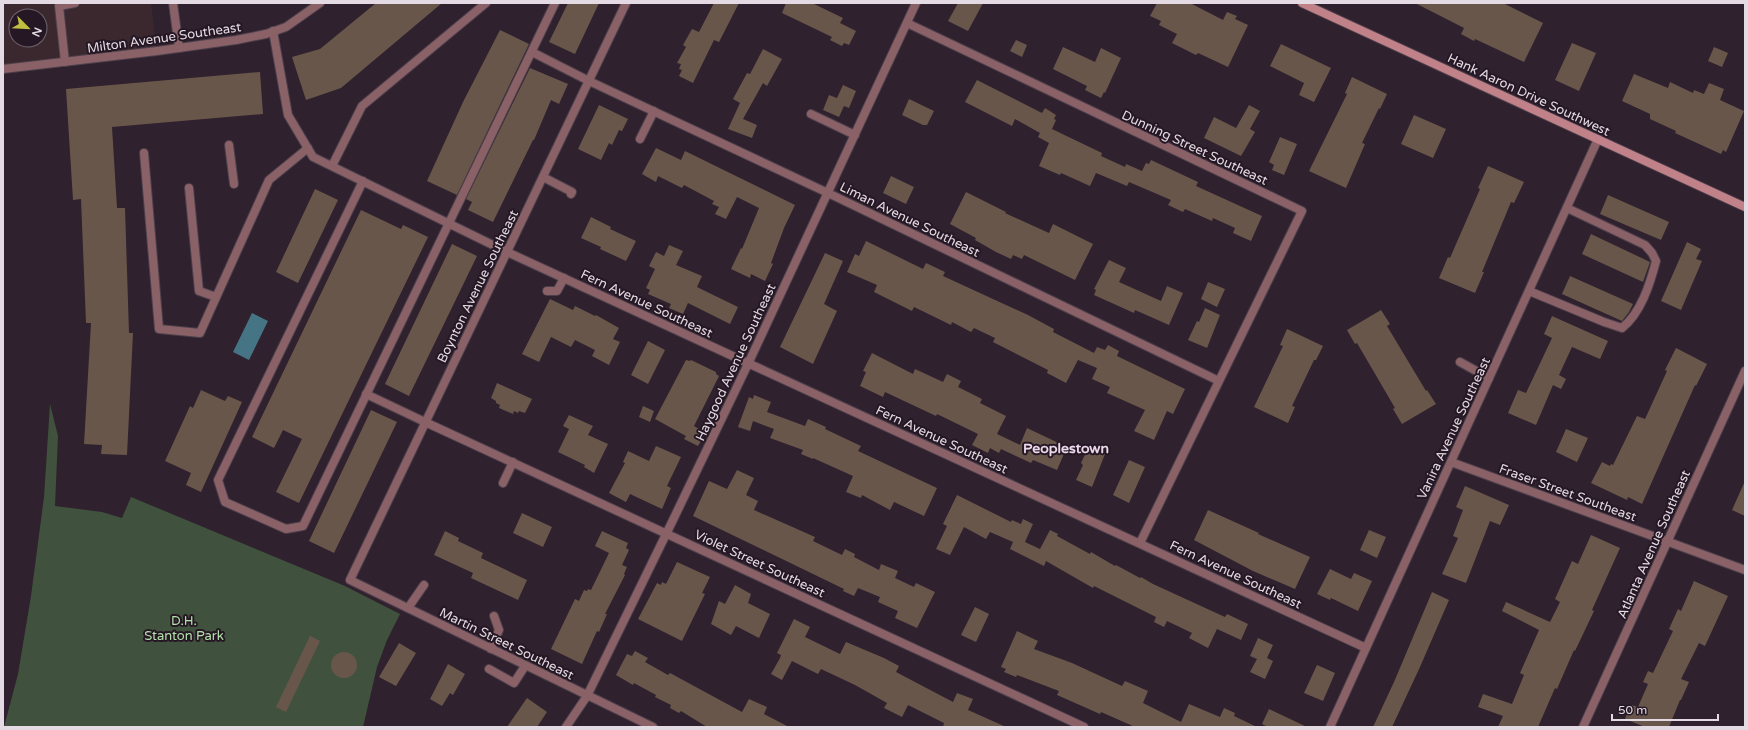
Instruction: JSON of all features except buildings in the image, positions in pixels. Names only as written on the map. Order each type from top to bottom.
[{"type":"main road","name":"Hank Aaron Drive Southwest","points":[[1302,3],[1745,207]]},
{"type":"street","points":[[66,62],[59,6],[75,3]]},
{"type":"street","points":[[173,3],[180,48]]},
{"type":"street","name":"Milton Avenue Southeast","points":[[3,69],[236,40],[286,26],[320,3]]},
{"type":"street","points":[[332,166],[362,106],[486,3]]},
{"type":"street","points":[[363,181],[218,480],[225,502],[286,529],[303,526],[555,3]]},
{"type":"street","name":"Boynton Avenue Southeast","points":[[350,580],[626,3]]},
{"type":"street","name":"Haygood Avenue Southeast","points":[[566,727],[587,696],[748,364],[916,3]]},
{"type":"street","name":"Dunning Street Southeast","points":[[906,23],[1302,211],[1219,381]]},
{"type":"street","name":"Fern Avenue Southeast","points":[[272,31],[288,115],[313,157],[507,252],[1366,648]]},
{"type":"street","name":"Liman Avenue Southeast","points":[[532,52],[589,81],[828,193],[1219,381]]},
{"type":"street","points":[[640,139],[654,111]]},
{"type":"street","points":[[811,114],[855,134]]},
{"type":"street","name":"Vanira Avenue Southeast","points":[[1330,727],[1598,139]]},
{"type":"street","points":[[229,145],[234,184]]},
{"type":"street","points":[[144,153],[159,329],[200,333],[269,180],[308,148]]},
{"type":"street","points":[[543,177],[572,192],[571,194]]},
{"type":"street","points":[[189,188],[199,291],[216,297]]},
{"type":"street","points":[[1529,291],[1622,328],[1628,323],[1636,312],[1656,261],[1652,253],[1645,245],[1567,208]]},
{"type":"street","points":[[547,291],[557,291],[564,278]]},
{"type":"street","points":[[1460,362],[1489,378]]},
{"type":"street","name":"Atlanta Avenue Southeast","points":[[1583,727],[1745,371]]},
{"type":"street","points":[[1140,543],[1219,381]]},
{"type":"street","name":"Violet Street Southeast","points":[[366,394],[1084,727]]},
{"type":"street","points":[[503,482],[513,462]]},
{"type":"street","name":"Fraser Street Southeast","points":[[1451,462],[1745,570]]},
{"type":"street","name":"Martin Street Southeast","points":[[350,580],[653,727]]},
{"type":"street","points":[[408,608],[424,585]]},
{"type":"street","points":[[491,649],[499,630],[494,616]]},
{"type":"street","points":[[489,669],[514,683],[525,666]]},
{"type":"shaded area","points":[[3,3],[151,3],[157,51],[3,68]]},
{"type":"green space","name":"D.H. Stanton Park","points":[[50,404],[58,436],[55,506],[102,512],[122,518],[131,497],[345,586],[400,614],[387,640],[377,667],[363,727],[4,727],[18,674],[31,596],[44,497]]},
{"type":"water","points":[[252,313],[268,321],[249,360],[233,352]]},
{"type":"district","name":"Peoplestown","points":[[1066,448]]}]
